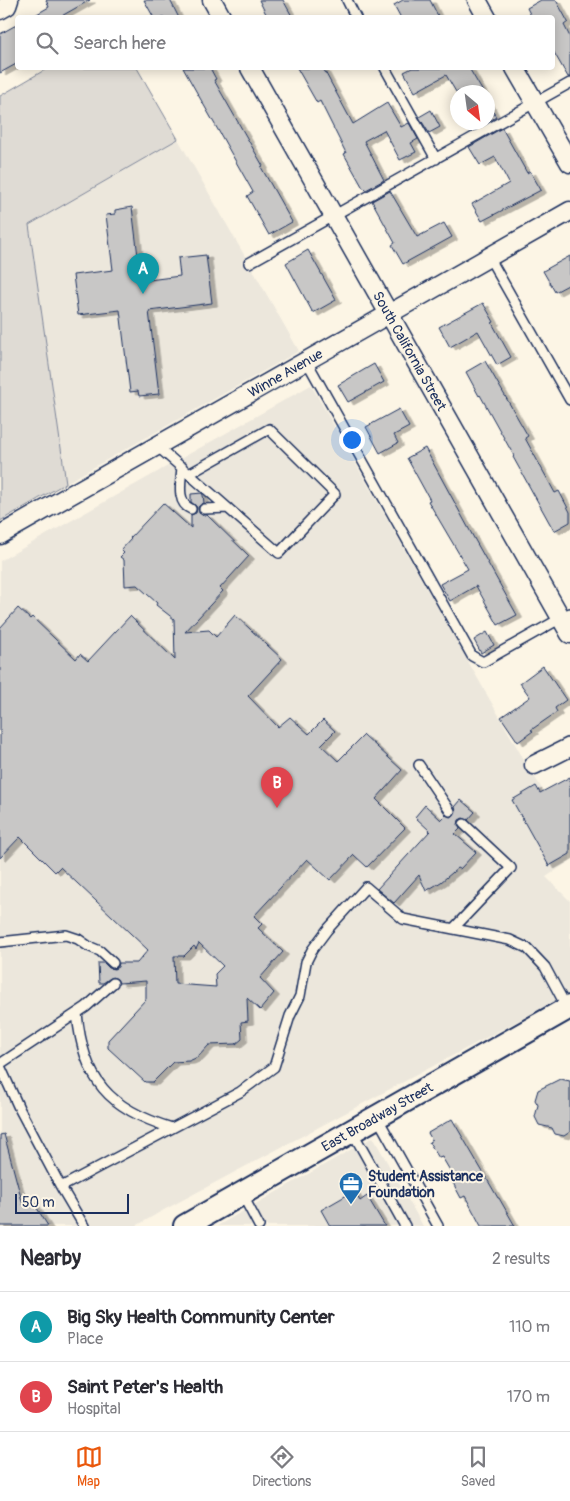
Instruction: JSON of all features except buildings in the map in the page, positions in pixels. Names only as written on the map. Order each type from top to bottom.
[{"type":"street","points":[[0,10],[7,6],[9,0]]},
{"type":"street","points":[[212,0],[220,15]]},
{"type":"street","points":[[476,0],[484,15]]},
{"type":"street","name":"South California Street","points":[[251,70],[389,313],[566,616],[570,634]]},
{"type":"street","points":[[516,70],[570,163]]},
{"type":"street","name":"Winne Avenue","points":[[0,535],[570,211]]},
{"type":"street","points":[[534,765],[570,747]]},
{"type":"street","name":"East Broadway Street","points":[[186,1226],[569,1008]]},
{"type":"lane","points":[[347,0],[354,15]]},
{"type":"lane","points":[[385,70],[436,159]]},
{"type":"lane","points":[[249,264],[570,83]]},
{"type":"lane","points":[[489,257],[570,400]]},
{"type":"lane","points":[[306,360],[472,656],[483,662],[566,616]]},
{"type":"lane","points":[[157,446],[279,553],[335,494],[269,429],[189,474]]},
{"type":"lane","points":[[182,468],[182,502],[191,509]]},
{"type":"lane","points":[[204,509],[228,508]]},
{"type":"lane","points":[[419,765],[450,811]]},
{"type":"lane","points":[[453,929],[511,868],[464,824]]},
{"type":"lane","points":[[62,1187],[240,1092],[274,1067],[290,1016],[300,996],[306,962],[312,950],[327,930],[366,887],[403,919],[510,940],[527,948],[545,968],[569,1008]]},
{"type":"lane","points":[[0,942],[66,935],[100,951],[113,963]]},
{"type":"lane","points":[[84,1226],[18,1108],[0,1065],[86,1007],[113,983]]},
{"type":"lane","points":[[77,1013],[82,1048],[90,1068],[108,1095],[120,1105],[141,1117],[172,1128]]},
{"type":"lane","points":[[377,1117],[438,1226]]},
{"type":"lane","points":[[352,1131],[405,1226]]},
{"type":"lane","points":[[242,1194],[260,1226]]},
{"type":"shaded area","points":[[45,70],[138,70],[178,139],[29,225],[66,483],[0,521],[0,96]]},
{"type":"shaded area","points":[[178,139],[299,351],[66,483],[29,225]]},
{"type":"shaded area","points":[[311,385],[523,758],[570,837],[570,861],[546,877],[570,901],[570,993],[136,1226],[0,1226],[0,561]]},
{"type":"shaded area","points":[[373,1137],[423,1226],[217,1226]]},
{"type":"place","name":"Big Sky Health Community Center","points":[[143,294]]},
{"type":"place","name":"Saint Peter's Health","points":[[277,808]]},
{"type":"place","name":"Student Assistance Foundation","points":[[351,1205]]}]
